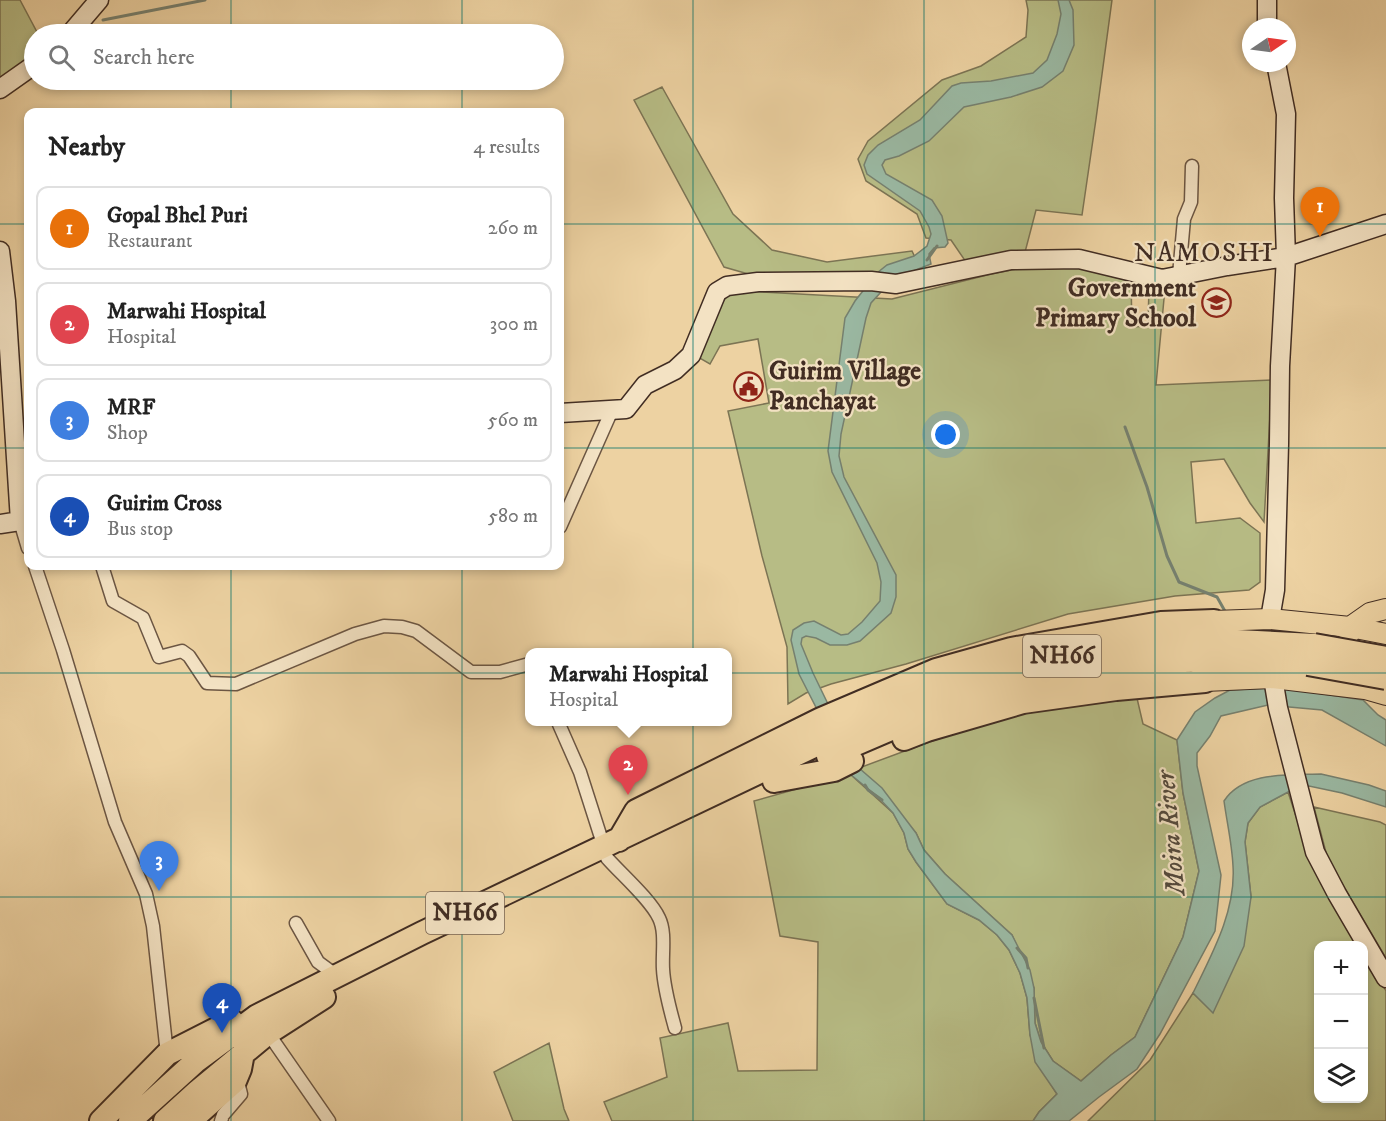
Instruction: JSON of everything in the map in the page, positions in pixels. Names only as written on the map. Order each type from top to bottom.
[{"type":"highway","points":[[610,848],[636,811],[831,715],[936,669],[1011,649],[1161,623],[1214,621]]},
{"type":"highway","name":"NH66","points":[[130,1121],[195,1062],[263,1025],[326,996],[610,848],[925,694],[984,676],[1092,649],[1197,639],[1311,654],[1386,658]]},
{"type":"highway","name":"NH66","points":[[165,1121],[243,1053],[263,1025],[337,976],[422,933],[610,848],[933,711],[986,694],[1093,671],[1190,660],[1248,660],[1311,654],[1386,678]]},
{"type":"highway","points":[[774,780],[834,770],[927,730],[1023,702],[1116,689],[1205,681]]},
{"type":"highway","points":[[101,1121],[167,1054],[239,1018],[263,1025]]},
{"type":"highway","points":[[190,1121],[237,1078],[243,1053]]},
{"type":"main road","points":[[1278,620],[1316,613],[1378,611]]},
{"type":"main road","points":[[1350,627],[1378,611]]},
{"type":"main road","points":[[1214,621],[1278,620],[1350,627],[1386,634]]},
{"type":"main road","points":[[1340,687],[1350,627]]},
{"type":"main road","points":[[1205,681],[1239,680],[1340,687],[1365,689],[1386,695]]},
{"type":"street","points":[[79,24],[99,0]]},
{"type":"street","points":[[1267,0],[1267,18]]},
{"type":"street","points":[[0,89],[24,72]]},
{"type":"street","points":[[1278,72],[1286,114],[1284,198],[1286,257],[1280,366],[1275,590],[1278,620]]},
{"type":"street","points":[[1179,275],[1184,219],[1191,202],[1192,166]]},
{"type":"street","points":[[564,413],[626,409],[645,385],[675,369],[690,355],[717,292],[727,286],[758,282],[871,281],[896,284],[1011,260],[1079,259],[1162,279],[1286,257],[1386,224]]},
{"type":"street","points":[[0,251],[24,499]]},
{"type":"street","points":[[564,518],[612,410]]},
{"type":"street","points":[[0,524],[24,521]]},
{"type":"street","points":[[36,570],[115,822],[146,894],[153,926],[167,1054]]},
{"type":"street","points":[[103,570],[113,601],[143,618],[159,657],[182,651],[189,656],[207,683],[237,684],[355,634],[384,626],[416,631],[471,672],[500,672],[525,665]]},
{"type":"street","points":[[1274,683],[1278,708],[1315,852],[1386,978]]},
{"type":"street","points":[[560,726],[610,848],[660,919],[663,970],[675,1029]]},
{"type":"street","points":[[296,923],[318,962],[337,976]]},
{"type":"street","points":[[263,1025],[329,1121]]},
{"type":"street","points":[[221,1121],[223,1114],[241,1094],[237,1078]]},
{"type":"green space","points":[[0,0],[20,0],[33,24],[24,24],[24,62],[0,80]]},
{"type":"green space","points":[[1026,0],[1112,0],[1082,215],[1036,210],[1024,256],[966,262],[951,240],[926,238],[917,214],[866,181],[858,159],[868,141],[942,80],[981,66],[1026,37],[1028,10]]},
{"type":"green space","points":[[662,87],[733,214],[772,250],[827,262],[912,251],[921,270],[769,280],[724,267],[634,100]]},
{"type":"green space","points":[[1074,267],[1131,281],[1132,327],[1148,326],[1149,286],[1165,288],[1156,385],[1272,380],[1264,522],[1224,459],[1191,462],[1196,523],[1240,518],[1260,533],[1260,582],[1249,590],[1175,596],[1068,614],[906,664],[831,684],[806,693],[788,704],[787,647],[762,556],[728,411],[769,403],[758,339],[720,346],[710,364],[696,356],[711,316],[728,295],[744,291],[892,299],[1022,268]]},
{"type":"green space","points":[[1136,694],[1143,724],[1177,740],[1183,793],[1199,871],[1183,937],[1135,1037],[1081,1081],[1053,1061],[1041,1042],[1035,1023],[1034,988],[1012,935],[945,874],[924,850],[916,833],[859,768],[1015,712]]},
{"type":"green space","points":[[850,774],[893,813],[904,833],[908,849],[947,904],[979,920],[997,935],[1009,950],[1020,973],[1027,998],[1030,1035],[1057,1094],[1033,1121],[612,1121],[604,1102],[667,1077],[660,1038],[728,1023],[738,1071],[817,1070],[818,942],[780,936],[754,801]]},
{"type":"green space","points":[[1288,792],[1311,862],[1358,941],[1314,941],[1314,1103],[1368,1103],[1368,958],[1386,991],[1386,1121],[1088,1121],[1150,1060],[1193,993],[1213,1012],[1251,897],[1245,842],[1248,823],[1260,807]]},
{"type":"green space","points":[[1314,807],[1386,825],[1386,958],[1328,860]]},
{"type":"green space","points":[[549,1043],[564,1109],[569,1121],[513,1121],[494,1072]]},
{"type":"shaded area","points":[[1058,0],[1069,0],[1073,10],[1074,45],[1063,71],[1042,87],[1011,97],[964,107],[929,141],[899,156],[885,160],[882,165],[886,174],[932,200],[942,216],[948,243],[945,247],[934,248],[929,254],[931,264],[893,279],[871,303],[841,434],[839,456],[844,477],[896,575],[896,597],[891,613],[860,641],[847,645],[830,645],[816,638],[806,636],[802,638],[801,644],[813,673],[859,768],[882,788],[916,833],[924,850],[945,874],[1012,935],[1030,970],[1034,988],[1035,1023],[1041,1042],[1053,1061],[1081,1081],[1135,1037],[1183,937],[1199,871],[1183,793],[1177,740],[1195,712],[1230,690],[1290,689],[1363,700],[1386,720],[1386,746],[1322,710],[1268,705],[1221,716],[1197,753],[1197,766],[1221,875],[1215,931],[1160,1034],[1137,1069],[1069,1121],[1033,1121],[1057,1094],[1035,1062],[1027,998],[1020,973],[1009,950],[997,935],[979,920],[947,904],[908,849],[904,833],[893,813],[850,774],[799,674],[791,640],[793,630],[804,623],[814,621],[841,635],[848,634],[880,601],[881,582],[877,563],[832,472],[828,451],[845,318],[877,273],[887,265],[914,256],[927,246],[931,234],[920,211],[867,174],[864,165],[868,155],[878,145],[920,120],[952,86],[1033,73],[1047,60],[1057,34],[1061,14]]},
{"type":"shaded area","points":[[1321,774],[1386,791],[1386,807],[1342,793],[1309,786],[1288,792],[1260,807],[1248,823],[1245,842],[1251,897],[1244,946],[1213,1013],[1193,993],[1221,932],[1231,899],[1233,883],[1231,842],[1224,801],[1232,791],[1255,780],[1282,775]]},
{"type":"waterway","points":[[103,20],[205,0]]},
{"type":"waterway","points":[[927,260],[937,246]]},
{"type":"waterway","points":[[1125,427],[1147,487],[1167,556],[1179,582],[1217,597],[1226,613]]},
{"type":"waterway","points":[[865,785],[882,800]]},
{"type":"waterway","points":[[1017,948],[1026,958],[1028,968]]},
{"type":"waterway","points":[[1034,998],[1044,1048]]},
{"type":"place","name":"Gopal Bhel Puri","points":[[1320,237]]},
{"type":"place","name":"Government Primary School","points":[[1217,303]]},
{"type":"place","name":"Guirim Village Panchayat","points":[[748,386]]},
{"type":"place","name":"Marwahi Hospital","points":[[628,795]]},
{"type":"place","name":"MRF","points":[[159,891]]},
{"type":"place","name":"Guirim Cross","points":[[222,1033]]},
{"type":"district","name":"NAMOSHI","points":[[1204,253]]},
{"type":"water label","name":"Moira River","points":[[1171,833]]}]
